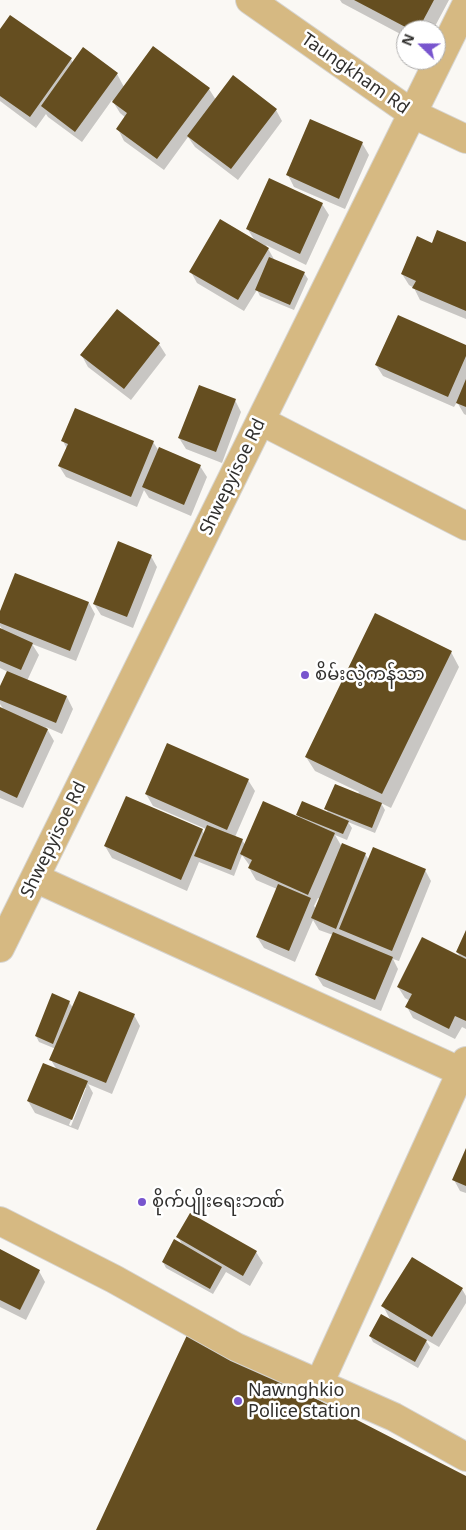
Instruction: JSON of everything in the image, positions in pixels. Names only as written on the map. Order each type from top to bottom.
[{"type":"street","name":"Taungkham Rd","points":[[250,0],[413,114],[466,139]]},
{"type":"street","name":"Shwepyisoe Rd","points":[[0,948],[466,5]]},
{"type":"street","points":[[261,421],[466,526]]},
{"type":"street","points":[[35,878],[464,1069],[319,1384]]},
{"type":"street","points":[[0,1220],[114,1279],[236,1347],[394,1417],[466,1457]]},
{"type":"building","points":[[354,0],[434,0],[423,20],[396,20],[396,22]]},
{"type":"building","points":[[10,15],[72,58],[30,117],[0,96],[0,29]]},
{"type":"building","points":[[153,46],[210,88],[157,159],[116,129],[127,113],[112,102]]},
{"type":"building","points":[[83,47],[118,73],[75,132],[41,106]]},
{"type":"building","points":[[233,75],[277,109],[231,169],[187,136]]},
{"type":"building","points":[[310,119],[363,142],[339,199],[286,175]]},
{"type":"building","points":[[269,178],[323,203],[300,254],[246,229]]},
{"type":"building","points":[[220,219],[269,248],[238,300],[189,272]]},
{"type":"building","points":[[437,230],[466,242],[466,311],[412,288],[416,281],[401,274],[417,236],[432,243]]},
{"type":"building","points":[[269,257],[305,272],[290,305],[255,290]]},
{"type":"building","points":[[117,309],[160,343],[124,389],[80,355]]},
{"type":"building","points":[[398,315],[466,345],[466,356],[448,397],[375,365]]},
{"type":"building","points":[[466,379],[466,407],[456,403]]},
{"type":"building","points":[[199,385],[236,399],[216,452],[178,438]]},
{"type":"building","points":[[75,408],[154,441],[131,497],[58,466],[68,444],[61,441]]},
{"type":"building","points":[[159,447],[201,465],[184,505],[142,487]]},
{"type":"building","points":[[118,541],[152,555],[127,617],[93,604]]},
{"type":"building","points":[[15,573],[89,602],[70,651],[0,623],[0,611]]},
{"type":"building","points":[[375,613],[452,651],[382,794],[305,757]]},
{"type":"building","points":[[0,628],[33,643],[21,670],[0,661]]},
{"type":"building","points":[[7,671],[67,696],[56,723],[0,700],[0,686]]},
{"type":"building","points":[[0,707],[48,729],[17,798],[0,790]]},
{"type":"building","points":[[167,743],[249,779],[227,830],[145,794]]},
{"type":"building","points":[[335,784],[382,803],[372,828],[324,809]]},
{"type":"building","points":[[126,796],[203,829],[181,880],[104,846]]},
{"type":"building","points":[[263,801],[335,833],[308,895],[248,868],[252,860],[240,854]]},
{"type":"building","points":[[302,801],[349,821],[343,834],[296,815]]},
{"type":"building","points":[[207,825],[243,839],[231,870],[194,856]]},
{"type":"building","points":[[342,843],[366,853],[336,929],[311,918]]},
{"type":"building","points":[[373,847],[426,869],[392,951],[339,929]]},
{"type":"building","points":[[278,884],[311,898],[289,951],[256,937]]},
{"type":"building","points":[[466,930],[466,957],[456,952]]},
{"type":"building","points":[[333,932],[393,957],[375,1000],[315,975]]},
{"type":"building","points":[[422,937],[466,959],[466,1021],[455,1016],[449,1029],[405,1007],[412,994],[397,987]]},
{"type":"building","points":[[79,991],[135,1014],[106,1083],[49,1060]]},
{"type":"building","points":[[52,993],[70,1001],[53,1044],[35,1036]]},
{"type":"building","points":[[43,1063],[88,1081],[72,1120],[27,1101]]},
{"type":"building","points":[[466,1148],[466,1186],[452,1180]]},
{"type":"building","points":[[190,1213],[257,1251],[243,1276],[176,1237]]},
{"type":"building","points":[[174,1239],[222,1267],[210,1289],[162,1262]]},
{"type":"building","points":[[0,1249],[40,1270],[20,1310],[0,1300]]},
{"type":"building","points":[[412,1257],[463,1288],[432,1337],[381,1306]]},
{"type":"building","points":[[381,1314],[427,1340],[415,1362],[369,1336]]},
{"type":"building","name":"Nawnghkio Police station","points":[[188,1333],[466,1476],[466,1530],[96,1530]]},
{"type":"place","name":"စိမ်းလဲ့ကန်သာ","points":[[305,675]]},
{"type":"place","name":"စိုက်ပျိုးရေးဘဏ်","points":[[142,1202]]},
{"type":"place","name":"Nawnghkio Police station","points":[[238,1401]]}]
